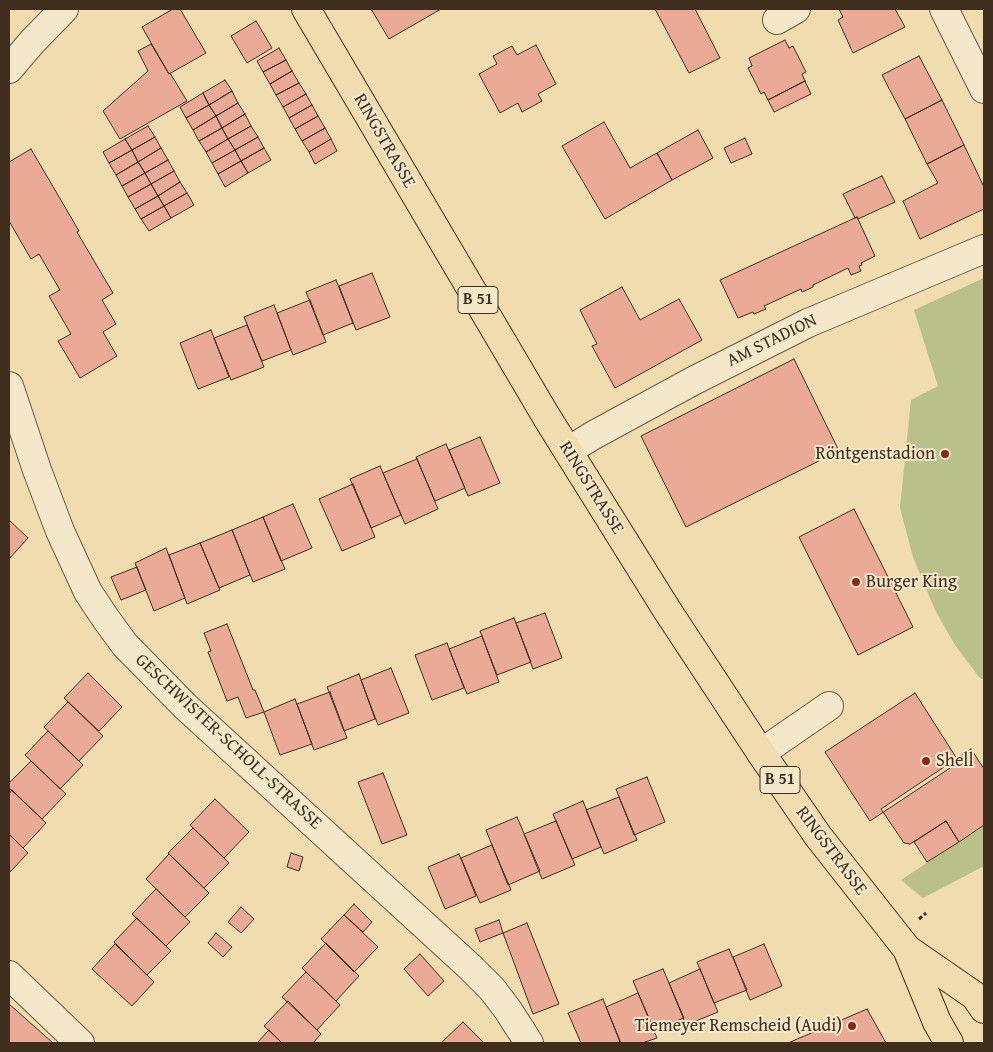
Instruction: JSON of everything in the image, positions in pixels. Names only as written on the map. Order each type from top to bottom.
[{"type":"main road","name":"RINGSTRASSE","points":[[306,9],[434,228],[568,451],[667,610],[818,836],[907,949],[937,1022],[949,1043]]},
{"type":"main road","name":"RINGSTRASSE","points":[[907,949],[976,996],[984,1009]]},
{"type":"street","points":[[9,69],[64,9]]},
{"type":"street","points":[[944,9],[984,89]]},
{"type":"street","name":"AM STADION","points":[[568,451],[694,381],[808,323],[984,249]]},
{"type":"street","name":"GESCHWISTER-SCHOLL-STRASSE","points":[[9,386],[60,531],[88,592],[125,645],[186,707],[470,966],[492,989],[529,1043]]},
{"type":"street","points":[[761,753],[829,706]]},
{"type":"street","points":[[9,974],[80,1043]]},
{"type":"green space","name":"Röntgenstadion","points":[[984,278],[984,680],[979,677],[955,645],[935,610],[913,557],[900,508],[911,400],[938,386],[914,310]]},
{"type":"green space","points":[[984,825],[984,866],[923,898],[901,880]]},
{"type":"building","points":[[173,9],[180,9],[206,53],[169,74],[142,27]]},
{"type":"building","points":[[371,9],[441,9],[389,39]]},
{"type":"building","points":[[655,9],[695,9],[720,58],[689,73]]},
{"type":"building","points":[[839,9],[895,9],[905,27],[853,53],[838,20],[843,17]]},
{"type":"building","points":[[256,21],[272,48],[247,63],[231,36]]},
{"type":"building","points":[[785,40],[789,48],[793,46],[806,72],[802,74],[805,81],[768,100],[764,92],[761,94],[748,68],[752,66],[749,58]]},
{"type":"building","points":[[151,44],[187,101],[120,139],[103,111],[148,71],[138,51]]},
{"type":"building","points":[[536,45],[556,84],[538,94],[542,101],[522,112],[518,103],[500,113],[479,74],[497,64],[493,56],[512,46],[517,55]]},
{"type":"building","points":[[279,48],[286,60],[263,72],[257,61]]},
{"type":"building","points":[[919,56],[942,100],[905,119],[882,75]]},
{"type":"building","points":[[286,60],[292,71],[270,84],[263,72]]},
{"type":"building","points":[[292,71],[299,83],[276,95],[270,84]]},
{"type":"building","points":[[225,80],[232,91],[209,105],[203,93]]},
{"type":"building","points":[[805,81],[811,94],[774,112],[768,100]]},
{"type":"building","points":[[299,83],[306,94],[283,107],[276,95]]},
{"type":"building","points":[[232,91],[238,103],[216,116],[209,105]]},
{"type":"building","points":[[203,93],[209,105],[186,118],[180,107]]},
{"type":"building","points":[[306,94],[312,105],[289,118],[283,107]]},
{"type":"building","points":[[942,100],[964,145],[927,164],[905,119]]},
{"type":"building","points":[[238,103],[245,114],[222,128],[216,116]]},
{"type":"building","points":[[209,105],[216,116],[193,130],[186,118]]},
{"type":"building","points":[[312,105],[318,116],[295,129],[289,118]]},
{"type":"building","points":[[245,114],[251,126],[228,139],[222,128]]},
{"type":"building","points":[[216,116],[222,128],[199,141],[193,130]]},
{"type":"building","points":[[318,116],[325,128],[302,141],[295,129]]},
{"type":"building","points":[[604,122],[630,168],[657,153],[672,180],[605,219],[562,146]]},
{"type":"building","points":[[148,126],[155,137],[132,150],[125,139]]},
{"type":"building","points":[[251,126],[258,137],[235,150],[228,139]]},
{"type":"building","points":[[222,128],[228,139],[206,152],[199,141]]},
{"type":"building","points":[[325,128],[331,139],[309,152],[302,141]]},
{"type":"building","points":[[698,130],[713,158],[672,180],[657,153]]},
{"type":"building","points":[[155,137],[161,148],[138,162],[132,150]]},
{"type":"building","points":[[258,137],[264,148],[241,161],[235,150]]},
{"type":"building","points":[[745,138],[752,154],[731,163],[724,148]]},
{"type":"building","points":[[125,139],[132,150],[109,163],[103,152]]},
{"type":"building","points":[[228,139],[235,150],[212,163],[206,152]]},
{"type":"building","points":[[331,139],[337,151],[315,164],[309,152]]},
{"type":"building","points":[[964,145],[984,187],[984,209],[920,239],[903,201],[938,183],[927,164]]},
{"type":"building","points":[[161,148],[168,160],[145,173],[138,162]]},
{"type":"building","points":[[264,148],[271,160],[248,173],[241,161]]},
{"type":"building","points":[[31,149],[113,293],[102,300],[116,324],[103,332],[117,356],[80,378],[58,341],[71,334],[49,296],[60,290],[39,254],[31,259],[9,221],[9,162]]},
{"type":"building","points":[[132,150],[138,162],[116,175],[109,163]]},
{"type":"building","points":[[235,150],[241,161],[218,174],[212,163]]},
{"type":"building","points":[[168,160],[174,171],[151,184],[145,173]]},
{"type":"building","points":[[241,161],[248,173],[225,187],[218,174]]},
{"type":"building","points":[[138,162],[145,173],[122,186],[116,175]]},
{"type":"building","points":[[174,171],[180,182],[158,196],[151,184]]},
{"type":"building","points":[[145,173],[151,184],[128,197],[122,186]]},
{"type":"building","points":[[882,176],[895,202],[858,219],[857,217],[855,218],[843,194]]},
{"type":"building","points":[[180,182],[187,193],[164,206],[158,196]]},
{"type":"building","points":[[151,184],[158,196],[135,209],[128,197]]},
{"type":"building","points":[[187,193],[194,205],[171,218],[164,206]]},
{"type":"building","points":[[158,196],[164,206],[141,219],[135,209]]},
{"type":"building","points":[[164,206],[171,218],[149,231],[141,219]]},
{"type":"building","points":[[857,217],[875,256],[861,263],[862,265],[859,266],[861,271],[851,275],[848,268],[802,292],[801,289],[764,306],[766,309],[738,318],[720,280]]},
{"type":"building","points":[[372,273],[390,317],[356,330],[339,286]]},
{"type":"building","points":[[336,280],[353,323],[323,335],[306,292]]},
{"type":"building","points":[[622,287],[640,320],[679,299],[702,340],[615,388],[592,346],[597,344],[580,310]]},
{"type":"building","points":[[310,300],[326,342],[293,355],[277,313]]},
{"type":"building","points":[[274,305],[291,350],[262,361],[244,317]]},
{"type":"building","points":[[247,325],[264,367],[231,380],[214,338]]},
{"type":"building","points":[[211,330],[229,377],[198,389],[180,343]]},
{"type":"building","points":[[794,359],[839,451],[686,527],[641,436]]},
{"type":"building","points":[[480,437],[500,483],[468,496],[449,450]]},
{"type":"building","points":[[446,444],[465,488],[435,501],[416,457]]},
{"type":"building","points":[[417,459],[438,509],[405,524],[383,473]]},
{"type":"building","points":[[380,466],[401,515],[371,528],[350,479]]},
{"type":"building","points":[[353,484],[375,537],[342,551],[319,499]]},
{"type":"building","points":[[293,504],[312,548],[281,561],[263,517]]},
{"type":"building","name":"Burger King","points":[[854,509],[913,627],[858,655],[799,537]]},
{"type":"building","points":[[263,517],[285,569],[253,582],[232,530]]},
{"type":"building","points":[[9,520],[28,538],[9,559]]},
{"type":"building","points":[[232,530],[250,575],[219,588],[200,543]]},
{"type":"building","points":[[200,543],[220,590],[187,604],[169,555]]},
{"type":"building","points":[[166,548],[185,598],[154,611],[135,563]]},
{"type":"building","points":[[137,567],[146,590],[121,600],[111,577]]},
{"type":"building","points":[[545,613],[562,658],[533,669],[516,623]]},
{"type":"building","points":[[514,618],[531,662],[497,675],[480,631]]},
{"type":"building","points":[[227,624],[253,690],[255,690],[264,712],[246,718],[238,697],[227,701],[208,652],[211,651],[204,633]]},
{"type":"building","points":[[482,636],[499,682],[467,694],[449,649]]},
{"type":"building","points":[[447,643],[464,688],[432,700],[415,655]]},
{"type":"building","points":[[391,668],[409,713],[378,725],[361,680]]},
{"type":"building","points":[[88,673],[122,707],[99,731],[64,698]]},
{"type":"building","points":[[359,674],[375,719],[344,731],[327,687]]},
{"type":"building","points":[[330,692],[347,738],[314,750],[297,704]]},
{"type":"building","points":[[915,693],[959,762],[870,821],[825,752]]},
{"type":"building","points":[[295,699],[312,744],[280,755],[264,712]]},
{"type":"building","points":[[68,702],[103,736],[79,761],[44,727]]},
{"type":"building","points":[[48,731],[83,765],[60,789],[25,755]]},
{"type":"building","points":[[971,749],[984,769],[984,825],[959,842],[946,821],[910,844],[904,843],[881,809]]},
{"type":"building","points":[[31,761],[66,794],[42,819],[9,788],[9,783]]},
{"type":"building","points":[[383,773],[407,835],[382,844],[358,782]]},
{"type":"building","points":[[647,777],[665,822],[634,835],[616,789]]},
{"type":"building","points":[[12,790],[46,823],[23,848],[9,834],[9,794]]},
{"type":"building","points":[[619,797],[637,840],[604,854],[586,810]]},
{"type":"building","points":[[215,799],[249,832],[224,858],[190,825]]},
{"type":"building","points":[[583,801],[601,847],[572,859],[553,814]]},
{"type":"building","points":[[517,817],[540,871],[508,885],[486,830]]},
{"type":"building","points":[[556,821],[575,865],[542,879],[524,834]]},
{"type":"building","points":[[946,821],[959,842],[927,862],[914,842]]},
{"type":"building","points":[[193,828],[229,863],[204,888],[168,853]]},
{"type":"building","points":[[9,834],[28,853],[9,873]]},
{"type":"building","points":[[492,845],[511,890],[480,903],[461,858]]},
{"type":"building","points":[[291,853],[303,857],[299,871],[287,867]]},
{"type":"building","points":[[169,854],[209,893],[185,917],[146,879]]},
{"type":"building","points":[[459,854],[476,896],[445,909],[428,867]]},
{"type":"building","points":[[156,889],[190,922],[166,946],[132,914]]},
{"type":"building","points":[[354,904],[372,922],[363,932],[344,915]]},
{"type":"building","points":[[241,907],[254,919],[241,933],[228,922]]},
{"type":"building","points":[[344,915],[378,947],[354,972],[321,939]]},
{"type":"building","points":[[137,918],[171,951],[147,975],[114,942]]},
{"type":"building","points":[[499,920],[503,933],[480,942],[475,929]]},
{"type":"building","points":[[527,923],[559,1004],[533,1014],[503,933]]},
{"type":"building","points":[[216,933],[232,947],[223,957],[208,943]]},
{"type":"building","points":[[326,943],[359,976],[336,1001],[302,968]]},
{"type":"building","points":[[115,944],[154,982],[132,1006],[92,969]]},
{"type":"building","points":[[764,944],[782,986],[750,1000],[733,957]]},
{"type":"building","points":[[729,949],[747,990],[714,1003],[697,962]]},
{"type":"building","points":[[420,954],[444,981],[428,996],[404,969]]},
{"type":"building","points":[[663,969],[684,1018],[654,1030],[633,981]]},
{"type":"building","points":[[700,969],[718,1012],[686,1025],[669,983]]},
{"type":"building","points":[[306,972],[340,1005],[317,1030],[282,997]]},
{"type":"building","points":[[638,993],[657,1038],[642,1043],[621,1043],[606,1007]]},
{"type":"building","points":[[603,999],[620,1042],[581,1043],[568,1013]]},
{"type":"building","points":[[288,1001],[321,1034],[313,1043],[282,1043],[264,1026]]},
{"type":"building","points":[[9,1004],[53,1043],[9,1043]]},
{"type":"building","name":"Tiemeyer Remscheid (Audi)","points":[[867,1009],[886,1043],[788,1043]]},
{"type":"building","points":[[463,1022],[484,1043],[441,1043]]},
{"type":"building","points":[[269,1030],[282,1043],[257,1043]]},
{"type":"place","name":"Röntgenstadion","points":[[945,454]]},
{"type":"place","name":"Burger King","points":[[856,582]]},
{"type":"place","name":"Shell","points":[[926,761]]},
{"type":"place","name":"Tiemeyer Remscheid (Audi)","points":[[852,1026]]}]
